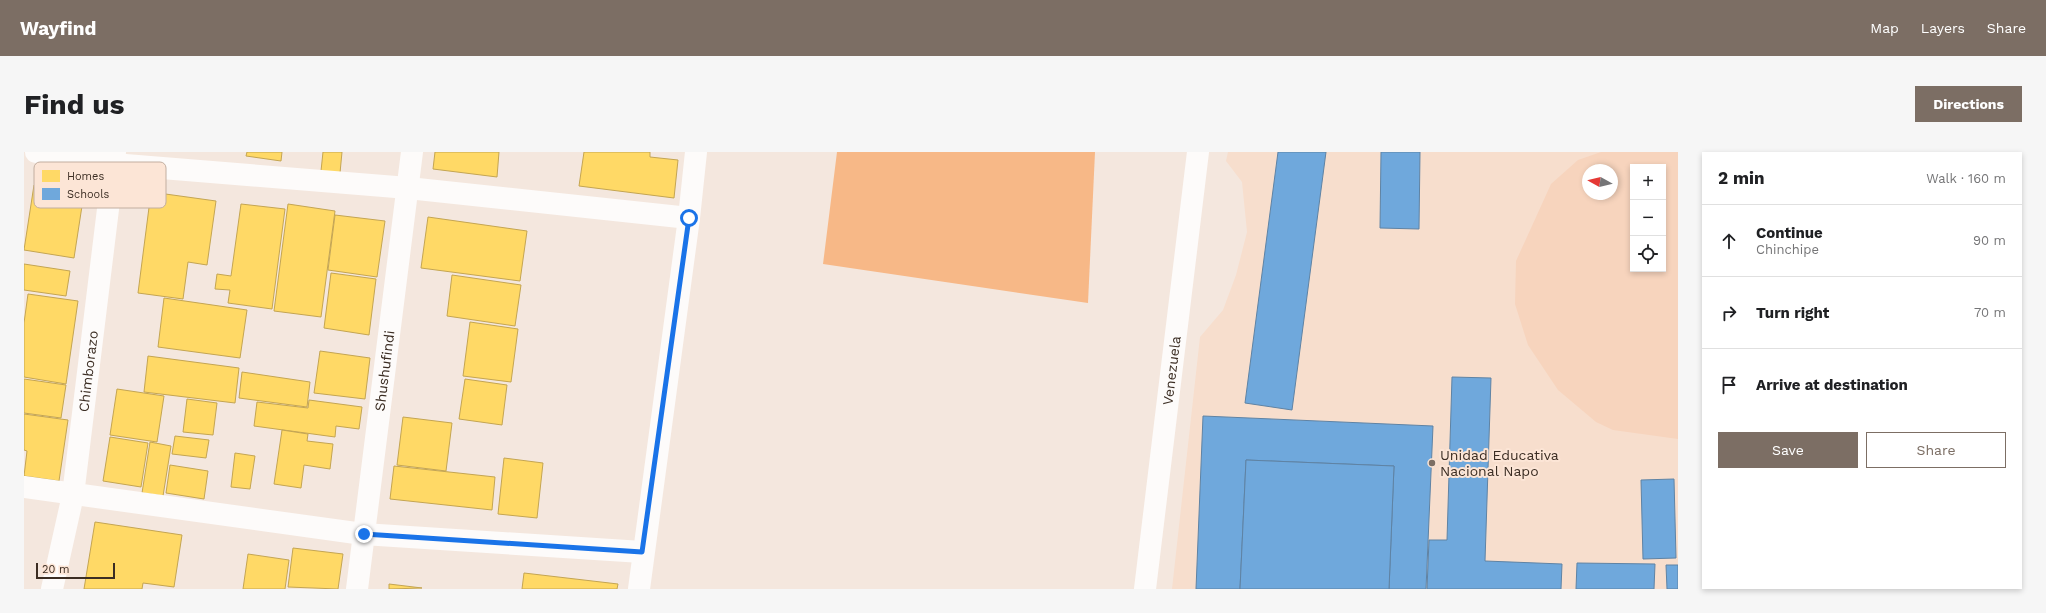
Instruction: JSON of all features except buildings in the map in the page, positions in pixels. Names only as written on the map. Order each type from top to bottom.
[{"type":"street","points":[[36,152],[153,162]]},
{"type":"street","name":"Shushufindi","points":[[357,589],[412,152]]},
{"type":"street","points":[[639,589],[642,552],[689,218],[696,152]]},
{"type":"street","name":"Venezuela","points":[[1145,589],[1198,152]]},
{"type":"street","points":[[166,163],[689,218]]},
{"type":"street","name":"Chimborazo","points":[[52,589],[73,495],[108,208]]},
{"type":"street","points":[[24,488],[364,534],[642,552]]},
{"type":"shaded area","points":[[837,152],[1095,152],[1088,303],[823,264]]},
{"type":"shaded area","name":"Unidad Educativa Nacional Napo","points":[[1228,152],[1678,152],[1678,589],[1172,589],[1200,337],[1223,310],[1236,275],[1247,232],[1242,182],[1226,161]]},
{"type":"shaded area","points":[[1601,152],[1678,152],[1678,439],[1613,430],[1596,422],[1558,390],[1528,345],[1515,304],[1516,261],[1551,184],[1578,160]]},
{"type":"place","name":"Unidad Educativa Nacional Napo","points":[[1432,463]]},
{"type":"route","points":[[364,534],[642,552],[689,218]]}]
